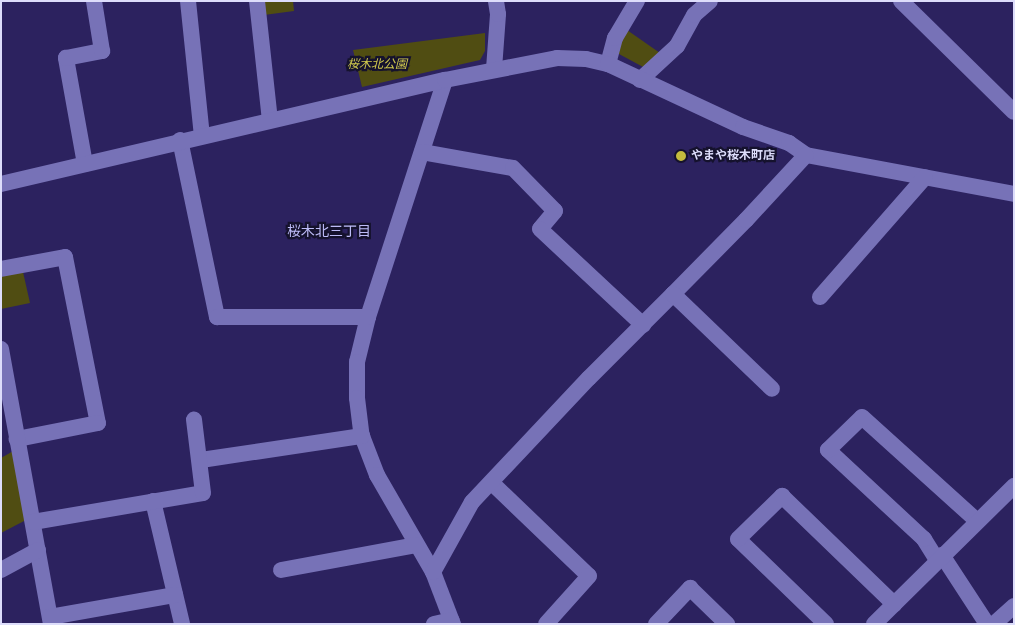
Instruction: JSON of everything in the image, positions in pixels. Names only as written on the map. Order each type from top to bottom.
[{"type":"street","points":[[85,164],[66,58],[102,51],[94,1]]},
{"type":"street","points":[[188,1],[202,136]]},
{"type":"street","points":[[257,1],[270,120]]},
{"type":"street","points":[[494,69],[498,14],[496,1]]},
{"type":"street","points":[[608,64],[615,38],[637,1]]},
{"type":"street","points":[[640,80],[677,46],[694,15],[710,1]]},
{"type":"street","points":[[901,1],[1014,112]]},
{"type":"street","points":[[1,184],[180,140],[444,80],[557,58],[586,59],[608,64],[743,127],[789,143],[806,154],[1014,194]]},
{"type":"street","points":[[434,624],[453,622],[433,572],[377,475],[362,436],[357,398],[357,362],[368,317],[444,80]]},
{"type":"street","points":[[180,140],[217,317],[368,317]]},
{"type":"street","points":[[422,152],[513,168],[555,211],[540,229],[643,325]]},
{"type":"street","points":[[433,572],[472,502],[492,483],[589,378],[746,220],[806,154]]},
{"type":"street","points":[[820,297],[925,176]]},
{"type":"street","points":[[1,269],[65,257],[98,423],[17,439]]},
{"type":"street","points":[[673,294],[772,389]]},
{"type":"street","points":[[1,349],[50,620],[175,595]]},
{"type":"street","points":[[977,522],[862,417],[828,450],[924,540],[940,558],[987,624]]},
{"type":"street","points":[[33,522],[203,493],[194,420]]},
{"type":"street","points":[[200,460],[362,436]]},
{"type":"street","points":[[492,483],[590,576],[546,624]]},
{"type":"street","points":[[874,624],[1014,486]]},
{"type":"street","points":[[826,624],[738,540],[782,496],[894,604]]},
{"type":"street","points":[[153,501],[182,624]]},
{"type":"street","points":[[281,570],[416,545]]},
{"type":"street","points":[[1,570],[38,550]]},
{"type":"street","points":[[656,624],[690,588],[727,624]]},
{"type":"street","points":[[994,624],[1014,606]]},
{"type":"green space","points":[[262,1],[293,1],[294,11],[264,15]]},
{"type":"green space","points":[[627,30],[660,53],[645,68],[619,54],[618,45]]},
{"type":"green space","name":"桜木北公園","points":[[485,33],[485,51],[480,60],[362,87],[353,50]]},
{"type":"green space","points":[[23,272],[30,303],[1,309],[1,276]]},
{"type":"green space","points":[[15,450],[26,520],[1,533],[1,458]]},
{"type":"place","name":"やまや桜木町店","points":[[681,156]]},
{"type":"district","name":"桜木北三丁目","points":[[329,231]]}]
